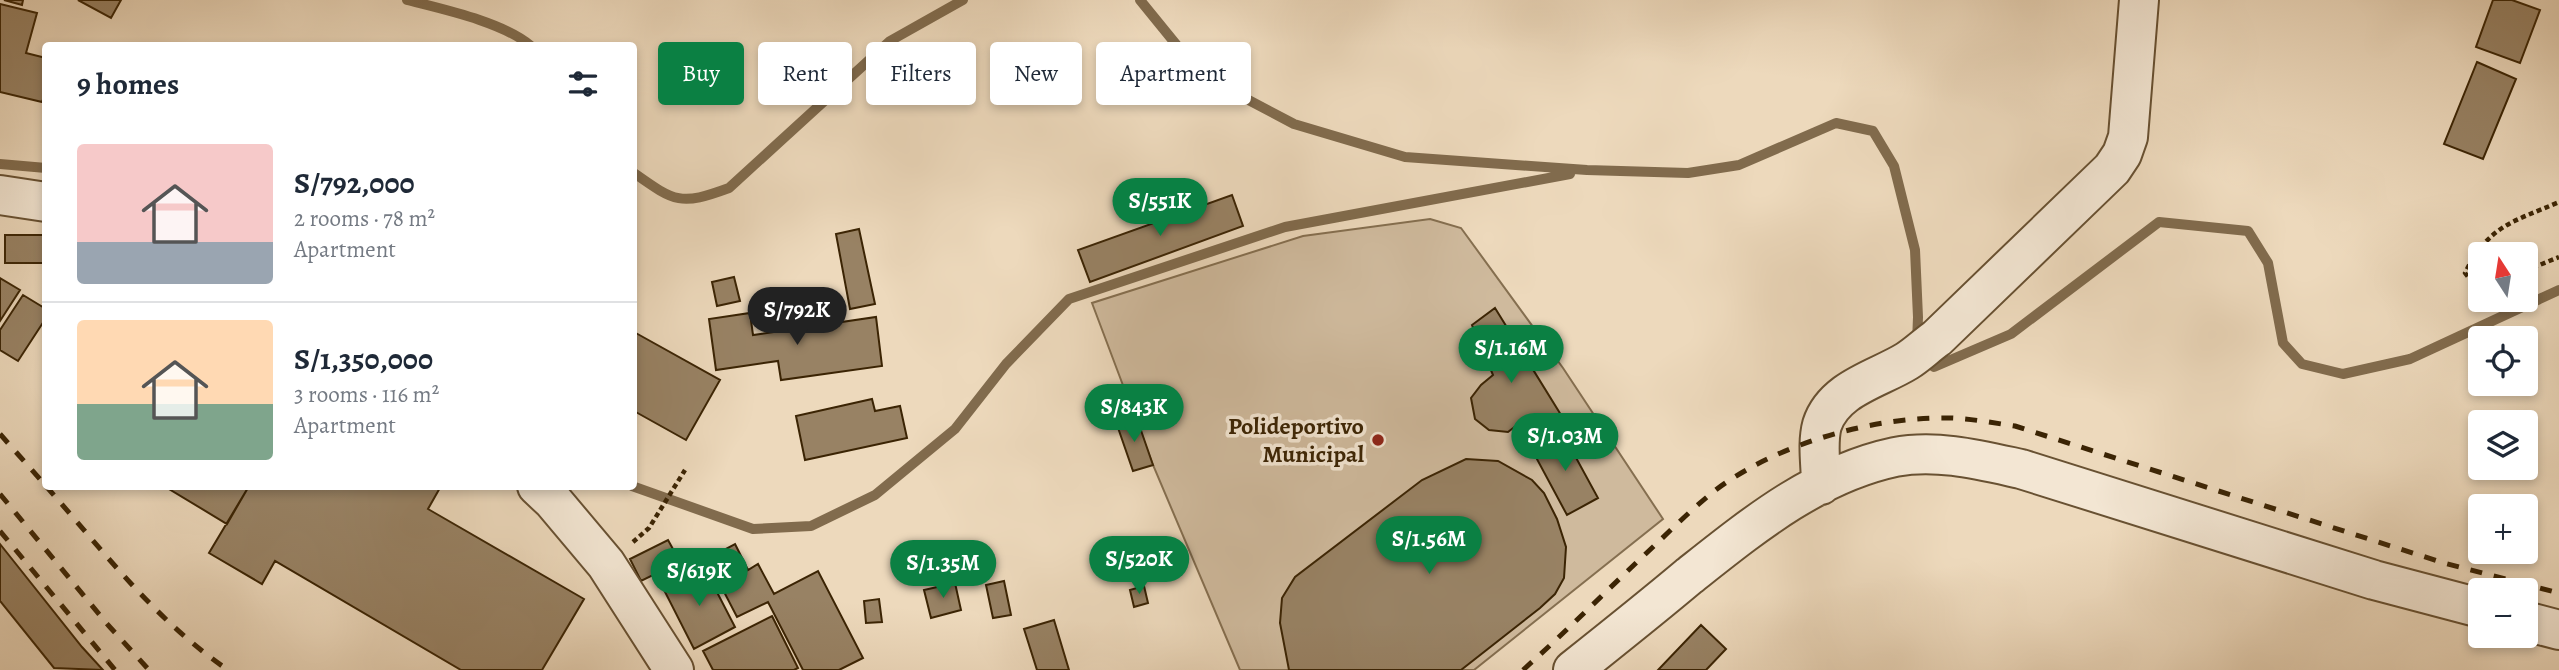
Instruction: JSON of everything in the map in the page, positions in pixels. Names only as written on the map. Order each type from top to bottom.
[{"type":"street","points":[[1821,485],[1820,438],[1823,424],[1835,405],[1853,389],[1907,361],[1937,338],[2112,169],[2122,154],[2128,137],[2139,0]]},
{"type":"street","points":[[0,195],[42,201]]},
{"type":"street","points":[[1573,670],[1753,525],[1783,505],[1858,467],[1896,457],[1930,454],[1975,458],[2066,482],[2374,580],[2468,605]]},
{"type":"street","points":[[541,490],[606,564],[674,670]]},
{"type":"street","points":[[2538,624],[2559,630]]},
{"type":"path","points":[[2486,242],[2500,227],[2559,202]]},
{"type":"path","points":[[2538,266],[2559,257]]},
{"type":"path","points":[[649,528],[685,470]]},
{"type":"shaded area","name":"Polideportivo Municipal","points":[[1430,219],[1461,228],[1563,368],[1663,519],[1474,670],[1240,670],[1153,465],[1092,303],[1303,236]]},
{"type":"building","points":[[4,0],[23,0],[22,5]]},
{"type":"building","points":[[78,0],[121,0],[111,18]]},
{"type":"building","points":[[2493,0],[2512,0],[2540,10],[2520,63],[2476,47]]},
{"type":"building","points":[[0,4],[37,13],[26,53],[42,57],[42,102],[0,92]]},
{"type":"building","points":[[2477,62],[2516,79],[2483,159],[2444,144]]},
{"type":"building","points":[[1232,195],[1243,226],[1090,282],[1078,250]]},
{"type":"building","points":[[859,229],[875,304],[850,309],[836,234]]},
{"type":"building","points":[[5,235],[42,235],[42,263],[5,263]]},
{"type":"building","points":[[734,277],[740,301],[717,306],[712,282]]},
{"type":"building","points":[[0,278],[20,290],[0,321]]},
{"type":"building","points":[[23,295],[42,307],[42,324],[18,361],[0,350],[0,330]]},
{"type":"building","points":[[1495,308],[1566,423],[1531,439],[1521,422],[1508,432],[1489,430],[1475,419],[1471,398],[1493,375],[1472,325]]},
{"type":"building","points":[[750,313],[753,335],[876,317],[882,366],[781,380],[778,361],[716,370],[709,319]]},
{"type":"building","points":[[637,334],[720,380],[686,440],[637,413]]},
{"type":"building","points":[[872,399],[875,411],[900,406],[907,438],[805,460],[796,416]]},
{"type":"building","points":[[1136,416],[1153,465],[1133,471],[1116,422]]},
{"type":"building","points":[[1562,432],[1598,498],[1567,515],[1531,448]]},
{"type":"building","points":[[1466,459],[1498,461],[1532,480],[1544,493],[1557,519],[1566,547],[1564,578],[1555,594],[1461,670],[1289,670],[1280,623],[1282,598],[1295,577],[1422,480]]},
{"type":"building","points":[[171,490],[247,490],[227,524]]},
{"type":"building","points":[[247,490],[439,490],[428,509],[584,599],[542,670],[461,670],[275,561],[262,584],[209,553]]},
{"type":"building","points":[[668,540],[684,569],[663,581],[659,572],[641,581],[630,559]]},
{"type":"building","points":[[0,544],[103,670],[54,668],[0,601]]},
{"type":"building","points":[[735,544],[748,570],[758,564],[774,594],[818,571],[863,658],[839,670],[803,670],[768,602],[737,617],[707,559]]},
{"type":"building","points":[[704,567],[735,627],[694,649],[663,588]]},
{"type":"building","points":[[1004,581],[1011,615],[993,618],[986,585]]},
{"type":"building","points":[[955,583],[961,610],[931,618],[924,590]]},
{"type":"building","points":[[1144,586],[1148,603],[1134,607],[1130,590]]},
{"type":"building","points":[[879,599],[882,622],[866,623],[864,601]]},
{"type":"building","points":[[772,616],[798,668],[713,670],[703,651]]},
{"type":"building","points":[[1054,620],[1069,670],[1037,670],[1024,629]]},
{"type":"building","points":[[1701,625],[1726,649],[1706,670],[1658,670]]},
{"type":"waterway","points":[[407,0],[489,23],[525,42]]},
{"type":"waterway","points":[[637,175],[659,190],[678,198],[699,197],[729,188],[890,41],[963,0]]},
{"type":"waterway","points":[[1140,0],[1201,75],[1294,124],[1405,157],[1587,170],[1688,173],[1739,165],[1836,123],[1873,131],[1894,166],[1915,250],[1917,343]]},
{"type":"waterway","points":[[0,164],[42,168]]},
{"type":"waterway","points":[[637,488],[753,529],[811,526],[875,495],[955,429],[1006,364],[1069,299],[1285,227],[1570,174]]},
{"type":"waterway","points":[[1923,359],[1934,367],[2011,334],[2159,222],[2248,231],[2268,263],[2283,343],[2302,364],[2343,374],[2410,359],[2559,290]]},
{"type":"railway","points":[[1523,670],[1693,509],[1742,473],[1769,458],[1829,436],[1860,427],[1922,419],[1952,418],[2015,426],[2444,563],[2559,593]]},
{"type":"railway","points":[[0,434],[42,481]]},
{"type":"railway","points":[[49,490],[154,607],[177,630],[228,670]]},
{"type":"railway","points":[[0,494],[108,625],[149,670]]},
{"type":"railway","points":[[0,531],[115,670]]},
{"type":"place","name":"Polideportivo Municipal","points":[[1378,440]]}]
